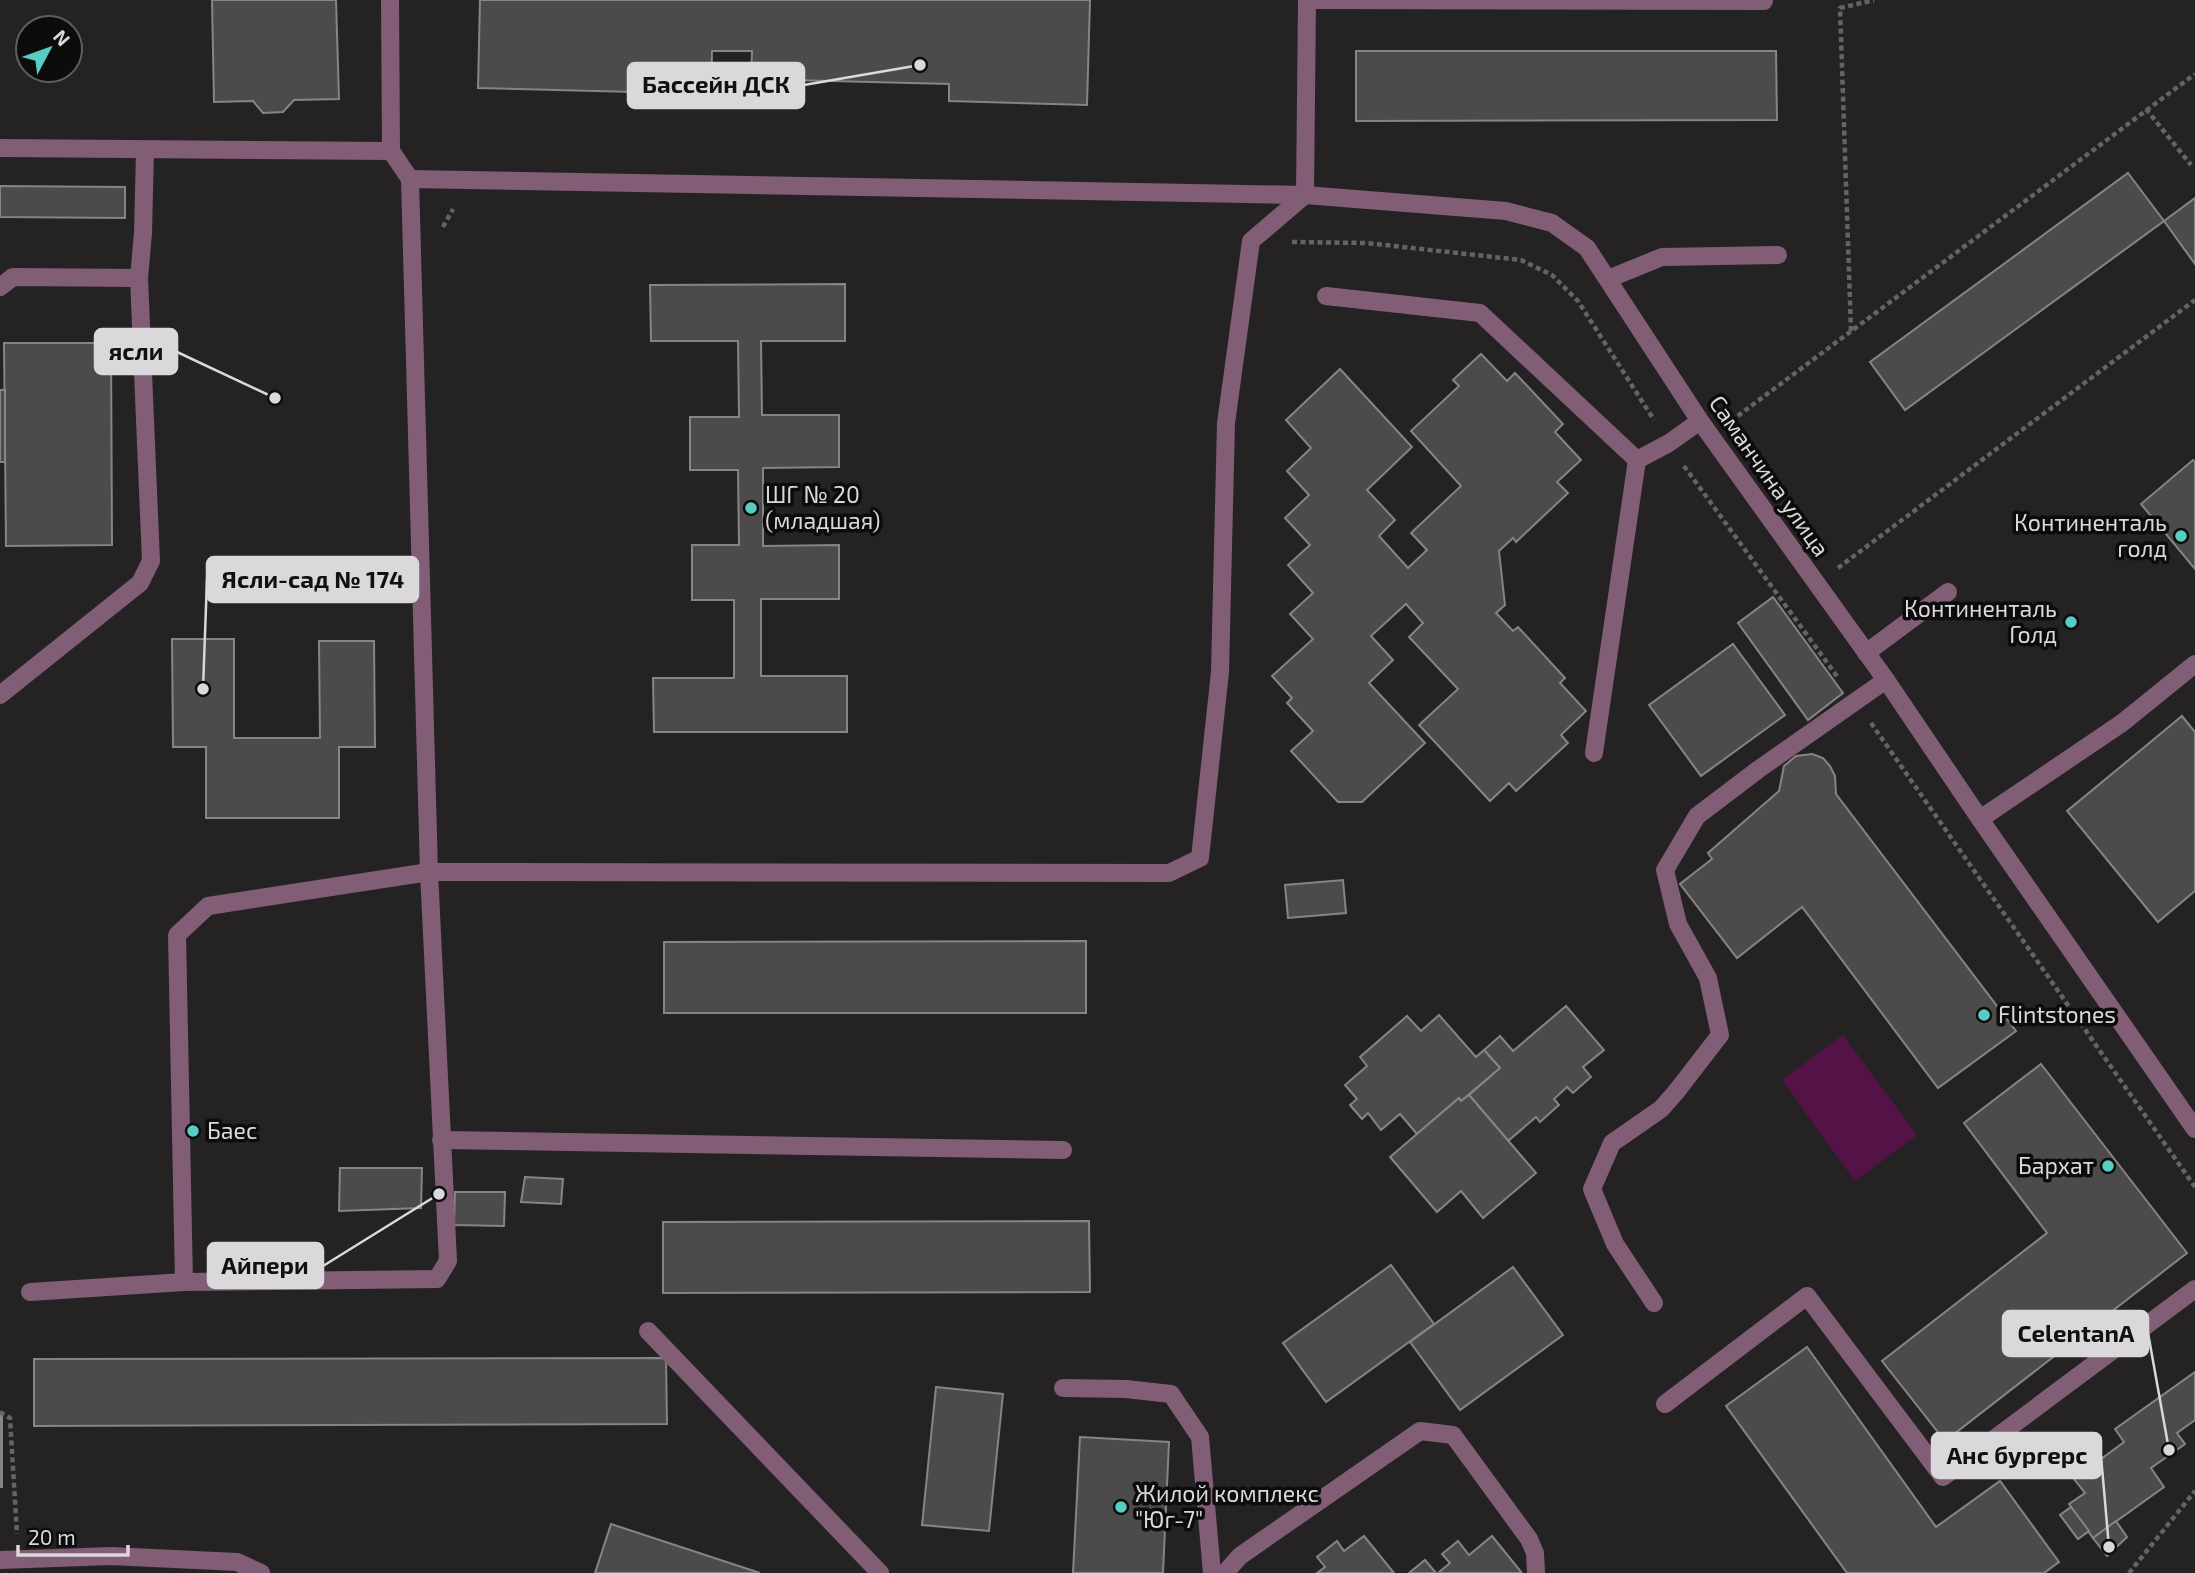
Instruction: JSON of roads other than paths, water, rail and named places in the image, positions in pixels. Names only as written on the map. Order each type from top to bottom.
[{"type":"street","points":[[30,1292],[184,1282],[437,1279],[448,1261],[429,872],[410,179],[391,151],[390,0]]},
{"type":"street","points":[[184,1282],[177,935],[208,906],[429,872],[1170,873],[1200,858],[1220,672],[1226,423],[1251,241],[1305,195],[1307,0],[1763,1]]},
{"type":"street","points":[[0,148],[391,151]]},
{"type":"street","points":[[0,695],[140,583],[152,561],[139,278],[145,150]]},
{"type":"street","name":"Саманчина улица","points":[[410,179],[1305,195],[1506,211],[1552,223],[1587,248],[1705,428],[1886,680],[2195,1129]]},
{"type":"street","points":[[1608,279],[1662,257],[1778,255]]},
{"type":"street","points":[[0,286],[13,277],[139,278]]},
{"type":"street","points":[[1326,296],[1480,313],[1637,460]]},
{"type":"street","points":[[1637,460],[1705,428]]},
{"type":"street","points":[[1594,753],[1637,460]]},
{"type":"street","points":[[1866,653],[1948,592]]},
{"type":"street","points":[[1980,818],[2122,723],[2195,664]]},
{"type":"street","points":[[1654,1303],[1615,1244],[1592,1189],[1612,1143],[1661,1109],[1720,1035],[1708,978],[1678,924],[1665,870],[1697,816],[1886,680]]},
{"type":"street","points":[[441,1140],[1063,1150]]},
{"type":"street","points":[[1665,1404],[1807,1296],[1943,1476],[2195,1289]]},
{"type":"street","points":[[648,1331],[880,1573]]},
{"type":"street","points":[[1063,1388],[1113,1388],[1171,1394],[1200,1437],[1212,1573]]},
{"type":"street","points":[[1225,1573],[1240,1556],[1420,1431],[1453,1435],[1528,1539],[1535,1553],[1536,1573]]},
{"type":"street","points":[[0,1560],[111,1556],[225,1561],[237,1562],[261,1573]]},
{"type":"place","name":"Бассейн ДСК","points":[[920,65]]},
{"type":"place","name":"ясли","points":[[275,398]]},
{"type":"place","name":"ШГ № 20 (младшая)","points":[[751,508]]},
{"type":"place","name":"Континенталь голд","points":[[2181,536]]},
{"type":"place","name":"Континенталь Голд","points":[[2071,622]]},
{"type":"place","name":"Ясли-сад № 174","points":[[203,689]]},
{"type":"place","name":"Flintstones","points":[[1984,1015]]},
{"type":"place","name":"Баес","points":[[193,1131]]},
{"type":"place","name":"Бархат","points":[[2108,1166]]},
{"type":"place","name":"Айпери","points":[[439,1194]]},
{"type":"place","name":"CelentanA","points":[[2169,1450]]},
{"type":"place","name":"Жилой комплекс \"Юг-7\"","points":[[1121,1507]]},
{"type":"place","name":"Анс бургерс","points":[[2109,1547]]}]
